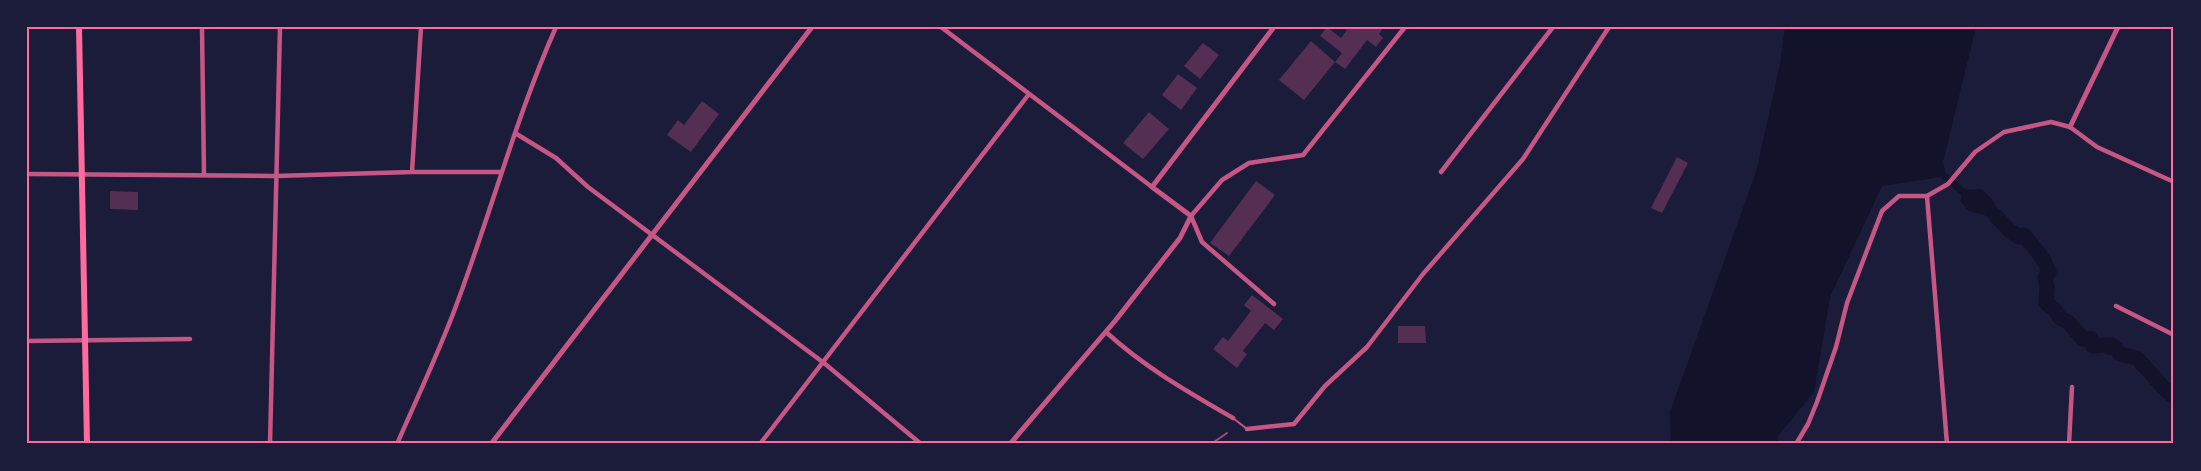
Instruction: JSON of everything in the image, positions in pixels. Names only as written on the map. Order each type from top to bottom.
[{"type":"main road","points":[[79,27],[87,444]]},
{"type":"street","points":[[202,27],[204,176]]},
{"type":"street","points":[[270,444],[280,27]]},
{"type":"street","points":[[412,172],[421,27]]},
{"type":"street","points":[[397,444],[456,306],[501,172],[556,27]]},
{"type":"street","points":[[491,444],[812,27]]},
{"type":"street","points":[[941,27],[1191,216],[1202,242],[1274,304]]},
{"type":"street","points":[[1152,187],[1274,27]]},
{"type":"street","points":[[1010,444],[1106,332],[1180,238],[1191,216],[1222,180],[1249,163],[1303,155],[1405,27]]},
{"type":"street","points":[[1442,172],[1553,27]]},
{"type":"street","points":[[1247,429],[1294,424],[1325,386],[1367,347],[1424,274],[1523,159],[1608,27]]},
{"type":"street","points":[[2070,127],[2118,27]]},
{"type":"street","points":[[760,444],[1029,94]]},
{"type":"street","points":[[1796,444],[1817,402],[1836,348],[1847,303],[1882,211],[1899,196],[1927,196],[1947,184],[1975,152],[2004,132],[2051,122],[2070,127],[2097,147],[2174,182]]},
{"type":"street","points":[[515,133],[556,158],[588,187],[824,363],[921,444]]},
{"type":"street","points":[[27,174],[275,176],[501,172]]},
{"type":"street","points":[[1927,196],[1947,444]]},
{"type":"street","points":[[2116,306],[2174,334]]},
{"type":"street","points":[[1106,332],[1125,349],[1168,380],[1233,418]]},
{"type":"street","points":[[27,340],[190,339]]},
{"type":"street","points":[[2069,444],[2072,387]]},
{"type":"lane","points":[[1233,418],[1247,429]]},
{"type":"shaded area","points":[[1785,27],[1976,27],[1943,162],[1945,172],[1966,190],[1982,189],[1994,202],[2009,230],[1999,222],[1969,211],[1960,201],[1962,196],[1941,177],[1882,186],[1830,297],[1814,392],[1778,436],[1777,444],[1671,444],[1670,412],[1756,172],[1780,64]]},
{"type":"building","points":[[1327,27],[1341,38],[1347,30],[1343,27],[1384,27],[1379,34],[1383,38],[1376,47],[1367,40],[1345,69],[1335,62],[1342,53],[1320,36]]},
{"type":"building","points":[[1311,41],[1335,62],[1304,100],[1279,80]]},
{"type":"building","points":[[1203,43],[1219,55],[1200,79],[1184,66]]},
{"type":"building","points":[[1178,74],[1197,88],[1181,110],[1162,95]]},
{"type":"building","points":[[702,101],[719,114],[691,152],[667,135],[678,120],[684,125]]},
{"type":"building","points":[[1149,112],[1169,129],[1143,159],[1123,143]]},
{"type":"building","points":[[1677,157],[1688,163],[1662,213],[1651,208]]},
{"type":"building","points":[[1256,181],[1275,195],[1229,256],[1210,243]]},
{"type":"building","points":[[110,191],[138,192],[138,210],[110,209]]},
{"type":"building","points":[[1252,295],[1283,319],[1274,330],[1265,323],[1243,351],[1247,354],[1237,368],[1213,349],[1223,337],[1228,341],[1251,311],[1244,305]]},
{"type":"building","points":[[1398,326],[1425,326],[1426,343],[1398,343]]},
{"type":"waterway","points":[[1996,216],[2019,237],[2024,235],[2042,257],[2049,272],[2045,277],[2046,303],[2055,310],[2060,318],[2068,322],[2083,339],[2091,339],[2093,346],[2106,345],[2108,347],[2111,345],[2120,354],[2137,358],[2174,397]]},
{"type":"railway","points":[[1211,444],[1227,433]]}]
